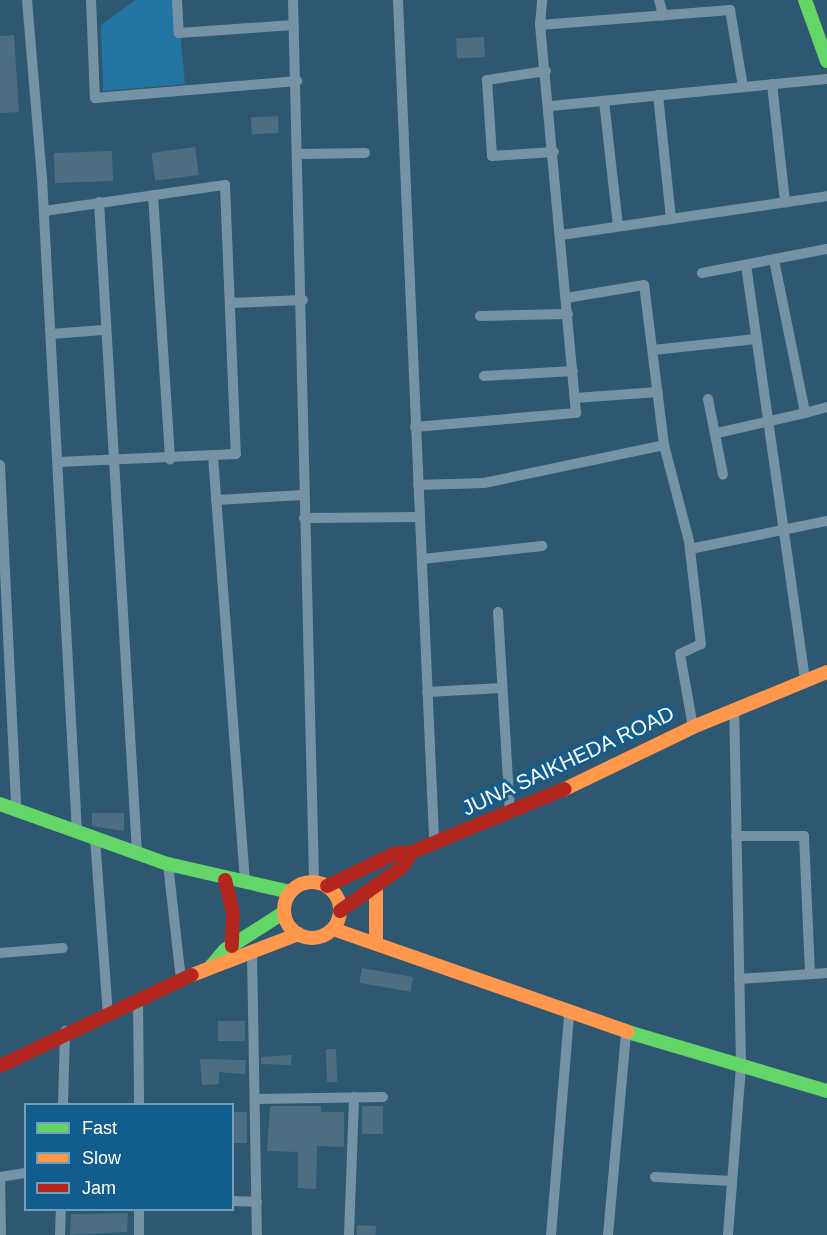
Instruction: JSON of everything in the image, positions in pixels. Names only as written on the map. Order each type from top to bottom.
[{"type":"main road","points":[[805,0],[827,61]]},
{"type":"main road","name":"JUNA SAIKHEDA ROAD","points":[[320,883],[394,854],[412,852],[434,844],[510,813],[693,727],[734,714],[827,672]]},
{"type":"main road","points":[[0,804],[168,864],[225,880],[290,892],[320,883],[340,911]]},
{"type":"main road","points":[[0,1066],[65,1031],[212,965],[252,953],[298,934],[316,938],[333,929],[340,911],[376,886],[412,852]]},
{"type":"main road","points":[[225,880],[233,913],[232,945]]},
{"type":"main road","points":[[376,886],[376,943]]},
{"type":"main road","points":[[212,965],[232,945],[284,913],[290,892]]},
{"type":"main road","points":[[284,913],[298,934]]},
{"type":"main road","points":[[333,929],[569,1014],[827,1091]]},
{"type":"street","points":[[27,0],[44,211],[77,832]]},
{"type":"street","points":[[91,0],[95,98],[297,81]]},
{"type":"street","points":[[177,0],[179,33],[294,25]]},
{"type":"street","points":[[292,0],[297,81],[303,300],[304,518],[320,883]]},
{"type":"street","points":[[398,0],[434,844]]},
{"type":"street","points":[[415,427],[576,413],[551,106],[540,25],[542,0]]},
{"type":"street","points":[[659,0],[663,15]]},
{"type":"street","points":[[540,25],[730,10],[743,87]]},
{"type":"street","points":[[546,71],[487,80],[492,156],[554,153]]},
{"type":"street","points":[[551,106],[827,79]]},
{"type":"street","points":[[772,84],[785,202]]},
{"type":"street","points":[[658,95],[671,219]]},
{"type":"street","points":[[604,101],[618,226]]},
{"type":"street","points":[[299,154],[365,153]]},
{"type":"street","points":[[44,211],[225,185],[236,454],[112,463],[58,462]]},
{"type":"street","points":[[153,195],[170,459]]},
{"type":"street","points":[[561,235],[827,196]]},
{"type":"street","points":[[99,202],[103,330],[137,853]]},
{"type":"street","points":[[702,273],[827,249]]},
{"type":"street","points":[[774,260],[805,413]]},
{"type":"street","points":[[746,265],[780,531],[805,681]]},
{"type":"street","points":[[566,298],[644,285],[664,445],[690,549],[701,644],[680,654],[693,727]]},
{"type":"street","points":[[230,303],[303,300]]},
{"type":"street","points":[[480,315],[568,314]]},
{"type":"street","points":[[51,334],[103,330]]},
{"type":"street","points":[[653,350],[756,339]]},
{"type":"street","points":[[484,376],[573,371]]},
{"type":"street","points":[[575,398],[658,392]]},
{"type":"street","points":[[708,399],[717,433],[723,475]]},
{"type":"street","points":[[717,433],[768,425],[827,407]]},
{"type":"street","points":[[418,485],[484,483],[664,445]]},
{"type":"street","points":[[213,456],[245,883]]},
{"type":"street","points":[[0,465],[5,668],[12,721],[16,810]]},
{"type":"street","points":[[216,500],[304,495]]},
{"type":"street","points":[[304,518],[420,517]]},
{"type":"street","points":[[690,549],[827,521]]},
{"type":"street","points":[[422,559],[542,546]]},
{"type":"street","points":[[498,612],[510,813]]},
{"type":"street","points":[[428,692],[502,688]]},
{"type":"street","points":[[728,1235],[741,1065],[734,714]]},
{"type":"street","points":[[0,717],[12,721]]},
{"type":"street","points":[[736,836],[804,836],[810,974]]},
{"type":"street","points":[[95,838],[108,1013]]},
{"type":"street","points":[[168,864],[181,979]]},
{"type":"street","points":[[0,952],[63,948]]},
{"type":"street","points":[[252,953],[257,1099],[257,1235]]},
{"type":"street","points":[[739,979],[827,973]]},
{"type":"street","points":[[138,1000],[138,1103]]},
{"type":"street","points":[[551,1235],[569,1014]]},
{"type":"street","points":[[63,1103],[65,1031]]},
{"type":"street","points":[[608,1235],[626,1032]]},
{"type":"street","points":[[348,1235],[354,1097]]},
{"type":"street","points":[[257,1099],[382,1097]]},
{"type":"street","points":[[1,1235],[0,1177],[24,1173]]},
{"type":"street","points":[[655,1177],[732,1181]]},
{"type":"street","points":[[234,1201],[257,1202]]},
{"type":"street","points":[[60,1235],[61,1211]]},
{"type":"street","points":[[139,1211],[139,1235]]},
{"type":"shaded area","points":[[135,0],[177,0],[185,84],[103,91],[101,25]]},
{"type":"building","points":[[14,35],[19,112],[0,113],[0,36]]},
{"type":"building","points":[[484,37],[485,57],[457,58],[456,38]]},
{"type":"building","points":[[278,116],[279,133],[252,134],[251,117]]},
{"type":"building","points":[[195,147],[199,175],[155,181],[151,153]]},
{"type":"building","points":[[112,151],[113,181],[55,183],[54,153]]},
{"type":"building","points":[[92,813],[124,813],[124,831],[92,826]]},
{"type":"building","points":[[362,968],[413,977],[411,992],[359,983]]},
{"type":"building","points":[[218,1021],[245,1021],[245,1041],[218,1041]]},
{"type":"building","points":[[326,1049],[336,1049],[337,1082],[327,1082]]},
{"type":"building","points":[[292,1055],[291,1065],[261,1064],[261,1057]]},
{"type":"building","points":[[200,1059],[246,1060],[245,1074],[219,1072],[219,1084],[202,1085]]},
{"type":"building","points":[[270,1106],[321,1106],[321,1112],[344,1112],[344,1147],[317,1146],[316,1189],[298,1188],[298,1152],[267,1151]]},
{"type":"building","points":[[362,1106],[383,1106],[383,1134],[362,1134]]},
{"type":"building","points":[[234,1112],[247,1112],[247,1143],[234,1143]]},
{"type":"building","points":[[128,1213],[127,1232],[70,1235],[71,1214]]},
{"type":"building","points":[[357,1225],[376,1226],[376,1235],[356,1235]]},
{"type":"traffic: fast","points":[[805,0],[827,61]]},
{"type":"traffic: fast","points":[[0,804],[168,864],[290,892]]},
{"type":"traffic: fast","points":[[212,965],[225,950],[283,913]]},
{"type":"traffic: fast","points":[[628,1032],[827,1091]]},
{"type":"traffic: slow","points":[[565,789],[693,727],[827,672]]},
{"type":"traffic: slow","points":[[307,882],[317,882],[332,890],[338,899],[340,910],[338,921],[332,930],[317,938],[307,938],[296,933],[289,926],[284,915],[284,905],[289,894],[296,887],[307,882]]},
{"type":"traffic: slow","points":[[376,886],[376,943]]},
{"type":"traffic: slow","points":[[333,929],[628,1032]]},
{"type":"traffic: slow","points":[[192,975],[298,934]]},
{"type":"traffic: jam","points":[[327,886],[394,854],[412,852],[565,789]]},
{"type":"traffic: jam","points":[[340,911],[401,868],[412,852]]},
{"type":"traffic: jam","points":[[225,880],[233,913],[232,946]]},
{"type":"traffic: jam","points":[[0,1066],[192,975]]}]
